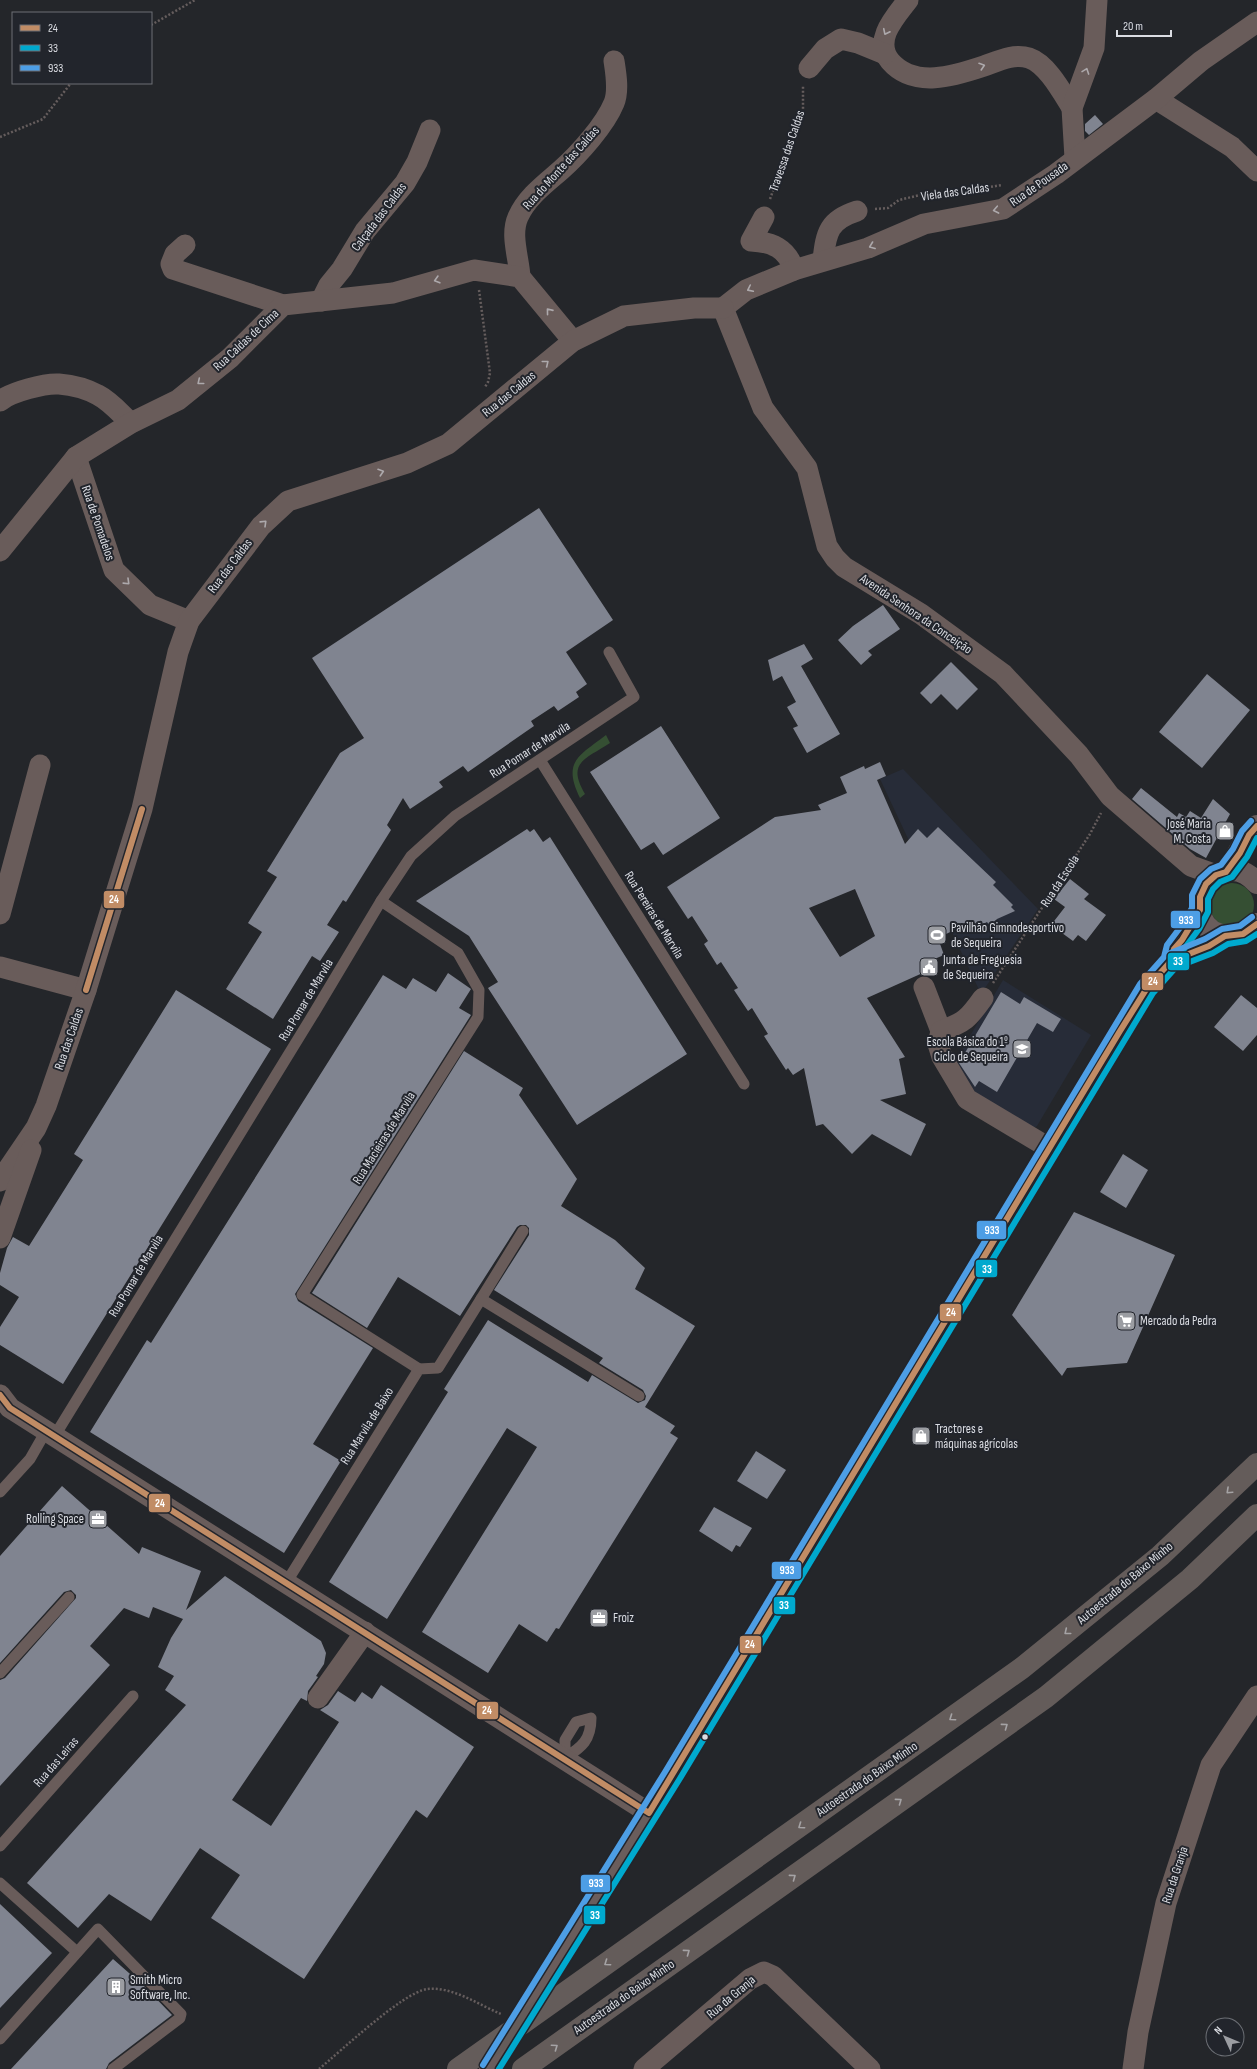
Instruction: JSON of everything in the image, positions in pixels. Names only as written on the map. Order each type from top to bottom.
[{"type":"highway","name":"Autoestrada do Baixo Minho","points":[[458,2069],[1022,1668],[1160,1556],[1257,1464]]},
{"type":"highway","name":"Autoestrada do Baixo Minho","points":[[523,2069],[1046,1696],[1190,1579],[1257,1515]]},
{"type":"main road","points":[[1171,961],[1174,949],[1182,940],[1211,887],[1240,853],[1248,835],[1257,826]]},
{"type":"main road","points":[[1211,887],[1236,871],[1246,874],[1257,883]]},
{"type":"main road","points":[[1211,887],[1207,925],[1215,932],[1225,936]]},
{"type":"main road","points":[[490,2069],[649,1813],[1049,1148],[1147,988],[1171,961],[1209,946],[1225,936],[1243,934],[1257,924]]},
{"type":"street","points":[[885,54],[883,39],[892,20],[908,0]]},
{"type":"street","points":[[1075,158],[1072,108],[1094,48],[1097,0]]},
{"type":"street","name":"Rua de Pousada","points":[[723,308],[746,290],[794,270],[823,260],[868,248],[924,224],[1003,209],[1156,99],[1201,61],[1257,22]]},
{"type":"street","points":[[809,68],[825,49],[841,39],[858,43],[885,54],[894,65],[906,74],[925,79],[950,76],[1007,58],[1028,58],[1046,70],[1072,108]]},
{"type":"street","name":"Rua do Monte das Caldas","points":[[520,277],[515,228],[518,217],[529,200],[580,151],[604,120],[614,103],[617,81],[614,61]]},
{"type":"street","points":[[1156,99],[1232,147],[1257,171]]},
{"type":"street","name":"Calçada das Caldas","points":[[321,301],[329,285],[342,269],[365,231],[405,183],[417,162],[430,130]]},
{"type":"street","points":[[823,260],[826,240],[834,222],[843,215],[857,211]]},
{"type":"street","points":[[764,216],[751,241],[767,242],[778,247],[787,256],[794,270]]},
{"type":"street","points":[[185,245],[175,254],[171,264],[173,269],[283,305]]},
{"type":"street","name":"Rua Caldas de Cima","points":[[0,551],[76,457],[131,423],[178,400],[230,358],[283,305],[393,293],[474,270],[520,277]]},
{"type":"street","points":[[520,277],[573,341]]},
{"type":"street","name":"Rua das Caldas","points":[[4,1214],[46,1106],[86,990],[142,809],[178,652],[189,620],[261,526],[288,501],[407,463],[448,444],[573,341],[624,316],[694,308],[723,308]]},
{"type":"street","name":"Avenida Senhora da Conceição","points":[[723,308],[763,408],[807,468],[828,546],[835,558],[844,567],[921,614],[1003,674],[1079,755],[1110,796],[1191,866],[1211,887]]},
{"type":"street","points":[[0,401],[5,397],[29,389],[58,384],[77,387],[99,395],[131,423]]},
{"type":"street","name":"Rua de Pomadelos","points":[[76,457],[114,570],[150,605],[189,620]]},
{"type":"street","points":[[0,914],[40,765]]},
{"type":"street","points":[[0,967],[86,990]]},
{"type":"street","points":[[924,987],[941,1031],[938,1044],[942,1057],[967,1099],[1049,1148]]},
{"type":"street","points":[[941,1031],[961,1023],[971,1016],[983,998]]},
{"type":"street","name":"Rua das Caldas","points":[[0,1182],[36,1128],[46,1106]]},
{"type":"street","points":[[0,1395],[10,1408],[50,1434],[649,1813]]},
{"type":"street","points":[[318,1698],[365,1632]]},
{"type":"street","name":"Rua da Granja","points":[[1133,2069],[1138,2032],[1166,1903],[1211,1765],[1257,1696]]},
{"type":"street","name":"Rua da Granja","points":[[644,2069],[750,1979],[764,1972],[773,1976],[870,2069]]},
{"type":"lane","name":"Rua Pomar de Marvila","points":[[0,1492],[50,1434],[314,1013],[381,901],[411,856],[455,816],[634,697],[609,652]]},
{"type":"lane","name":"Rua Pereiras de Marvila","points":[[540,760],[744,1084]]},
{"type":"lane","name":"Rua Macieiras de Marvila","points":[[381,901],[458,953],[479,990],[478,1017],[302,1295],[419,1369]]},
{"type":"lane","points":[[419,1369],[438,1368],[523,1231]]},
{"type":"lane","points":[[481,1299],[639,1396]]},
{"type":"lane","name":"Rua Marvila de Baixo","points":[[286,1583],[419,1369]]},
{"type":"lane","points":[[0,1673],[69,1597]]},
{"type":"lane","name":"Rua das Leiras","points":[[0,1846],[133,1696]]},
{"type":"lane","points":[[0,1883],[77,1952]]},
{"type":"lane","points":[[0,2039],[97,1929],[100,1930],[181,2014],[180,2018],[113,2069]]},
{"type":"path","points":[[152,24],[195,0]]},
{"type":"path","name":"Travessa das Caldas","points":[[764,216],[803,109],[803,82],[809,68]]},
{"type":"path","points":[[0,137],[43,119],[70,84]]},
{"type":"path","name":"Viela das Caldas","points":[[857,211],[888,208],[900,200],[933,192],[960,192],[1006,185],[1016,190],[1021,197]]},
{"type":"path","points":[[474,270],[479,291],[490,373],[488,382],[481,392]]},
{"type":"path","name":"Rua da Escola","points":[[983,998],[1090,834],[1110,796]]},
{"type":"path","points":[[319,2069],[387,2012],[410,1996],[426,1990],[452,1992],[518,2022]]},
{"type":"shaded area","points":[[903,769],[1038,909],[981,994],[880,779]]},
{"type":"shaded area","name":"Escola Básica do 1º Ciclo de Sequeira","points":[[1003,980],[1091,1035],[1037,1126],[1034,1128],[969,1089],[954,1063]]},
{"type":"green space","points":[[606,735],[610,743],[581,762],[578,768],[580,783],[585,794],[580,798],[575,786],[573,767],[581,754]]},
{"type":"green space","points":[[1232,883],[1244,887],[1250,893],[1254,905],[1250,917],[1244,923],[1232,927],[1220,923],[1214,917],[1210,905],[1214,893],[1220,887]]},
{"type":"building","points":[[1095,115],[1103,124],[1089,135],[1085,131],[1085,124]]},
{"type":"building","points":[[539,508],[613,620],[566,652],[587,684],[576,692],[579,697],[558,711],[554,706],[531,721],[534,726],[468,772],[463,766],[439,782],[443,787],[410,809],[403,798],[387,825],[391,830],[346,902],[343,900],[327,925],[339,932],[320,961],[312,956],[273,1019],[226,989],[262,932],[248,923],[277,877],[267,871],[340,753],[364,738],[312,658]]},
{"type":"building","points":[[883,605],[900,629],[868,651],[872,655],[861,665],[838,640],[853,626]]},
{"type":"building","points":[[804,644],[813,659],[801,666],[840,734],[807,753],[793,728],[798,726],[787,707],[796,702],[782,676],[773,681],[768,660]]},
{"type":"building","points":[[951,662],[978,689],[957,710],[941,694],[931,704],[920,693]]},
{"type":"building","points":[[1207,674],[1250,710],[1202,768],[1159,732]]},
{"type":"building","points":[[661,726],[720,818],[663,855],[654,842],[641,850],[590,772]]},
{"type":"building","points":[[880,762],[886,776],[877,780],[905,844],[918,829],[927,838],[938,827],[996,882],[993,885],[1013,905],[1011,907],[1015,911],[997,919],[990,926],[987,922],[977,927],[973,921],[944,935],[946,938],[939,941],[944,955],[932,960],[936,967],[867,998],[905,1057],[899,1059],[906,1094],[880,1100],[926,1124],[911,1156],[872,1134],[852,1154],[823,1124],[816,1126],[804,1068],[793,1075],[788,1068],[786,1070],[764,1036],[768,1034],[752,1008],[748,1011],[734,990],[738,988],[721,962],[717,965],[704,944],[708,941],[692,916],[688,919],[667,887],[775,817],[821,810],[818,805],[847,793],[840,777],[864,766],[865,769]],"holes":[[[855,889],[875,936],[840,957],[809,908]]]},
{"type":"building","points":[[1141,788],[1177,817],[1179,813],[1186,817],[1190,811],[1201,818],[1213,799],[1230,814],[1206,858],[1190,849],[1132,799]]},
{"type":"building","points":[[527,829],[530,832],[534,829],[543,842],[550,837],[687,1054],[577,1125],[488,988],[498,982],[469,936],[416,901]]},
{"type":"building","points":[[1070,879],[1089,894],[1084,899],[1106,915],[1086,941],[1078,935],[1073,941],[1051,925],[1065,907],[1054,899]]},
{"type":"building","points":[[448,973],[471,989],[459,1008],[471,1015],[295,1294],[298,1301],[373,1348],[313,1444],[341,1461],[284,1553],[90,1432],[147,1340],[151,1343],[383,975],[406,989],[413,978],[436,992]]},
{"type":"building","points":[[176,990],[271,1049],[63,1384],[0,1345],[0,1327],[19,1297],[0,1285],[0,1273],[7,1248],[13,1237],[29,1246],[83,1160],[74,1154]]},
{"type":"building","points":[[1001,992],[1020,1004],[1024,997],[1061,1019],[1053,1032],[1037,1023],[997,1092],[979,1081],[975,1087],[959,1063]]},
{"type":"building","points":[[1241,995],[1257,1008],[1257,1035],[1243,1051],[1214,1027]]},
{"type":"building","points":[[464,1051],[523,1088],[519,1095],[577,1179],[561,1206],[615,1240],[645,1268],[635,1289],[695,1326],[645,1407],[675,1426],[670,1433],[678,1438],[559,1629],[556,1628],[547,1642],[519,1624],[488,1673],[422,1632],[537,1447],[507,1428],[387,1619],[329,1582],[448,1392],[444,1389],[488,1320],[588,1382],[592,1375],[638,1403],[645,1400],[646,1396],[643,1390],[599,1363],[603,1358],[494,1290],[529,1235],[529,1228],[526,1225],[520,1225],[517,1227],[460,1316],[398,1277],[367,1328],[312,1293]]},
{"type":"building","points":[[1123,1154],[1148,1170],[1126,1208],[1100,1192]]},
{"type":"building","points":[[1074,1212],[1175,1255],[1127,1363],[1067,1368],[1062,1376],[1012,1315]]},
{"type":"building","points":[[756,1451],[786,1470],[767,1499],[737,1481]]},
{"type":"building","points":[[62,1486],[139,1554],[142,1547],[201,1571],[186,1610],[225,1576],[321,1641],[326,1653],[324,1664],[316,1676],[318,1677],[308,1691],[307,1701],[301,1698],[232,1800],[271,1826],[339,1722],[320,1710],[328,1705],[338,1691],[355,1702],[362,1692],[372,1699],[381,1685],[474,1747],[427,1818],[416,1810],[304,1979],[211,1918],[240,1875],[200,1848],[151,1921],[109,1894],[78,1928],[27,1883],[186,1705],[165,1690],[174,1676],[158,1667],[171,1638],[183,1619],[153,1607],[149,1618],[124,1608],[90,1646],[110,1665],[0,1786],[0,1680],[5,1678],[76,1598],[76,1595],[71,1590],[64,1592],[0,1663],[0,1556]]},
{"type":"building","points":[[714,1507],[752,1528],[740,1547],[736,1545],[732,1552],[699,1531]]},
{"type":"building","points":[[0,1904],[52,1953],[0,2008]]},
{"type":"building","name":"Smith Micro Software, Inc.","points":[[113,1959],[145,1987],[172,2015],[109,2063],[106,2069],[11,2069]]},
{"type":"transit line","name":"24","points":[[86,990],[142,809]]},
{"type":"transit line","name":"933","points":[[483,2065],[665,1772],[1140,984],[1164,957],[1167,945],[1185,921],[1192,908],[1192,895],[1200,879],[1211,869],[1221,865],[1233,849],[1242,831],[1251,821]]},
{"type":"transit line","name":"24","points":[[0,1395],[10,1408],[649,1813],[1120,1031],[1147,988],[1171,961],[1174,949],[1182,940],[1200,910],[1200,897],[1206,884],[1216,875],[1226,872],[1240,853],[1249,835],[1257,826]]},
{"type":"transit line","name":"33","points":[[499,2069],[679,1780],[1153,993],[1177,966],[1181,953],[1199,929],[1208,912],[1208,899],[1213,889],[1220,882],[1232,877],[1247,857],[1257,838]]},
{"type":"transit line","name":"933","points":[[1168,954],[1205,939],[1222,929],[1240,926],[1252,917]]},
{"type":"transit line","name":"24","points":[[1171,961],[1209,946],[1225,936],[1243,934],[1257,924]]},
{"type":"transit line","name":"33","points":[[1174,968],[1213,953],[1228,944],[1246,941],[1257,934]]},
{"type":"place","name":"José Maria M. Costa","points":[[1225,831]]},
{"type":"place","name":"Pavilhão Gimnodesportivo de Sequeira","points":[[937,935]]},
{"type":"place","name":"Junta de Freguesia de Sequeira","points":[[929,967]]},
{"type":"place","name":"Escola Básica do 1º Ciclo de Sequeira","points":[[1022,1049]]},
{"type":"place","name":"Mercado da Pedra","points":[[1126,1321]]},
{"type":"place","name":"Tractores e máquinas agrícolas","points":[[921,1436]]},
{"type":"place","name":"Rolling Space","points":[[98,1519]]},
{"type":"place","name":"Froiz","points":[[599,1618]]},
{"type":"place","name":"Smith Micro Software, Inc.","points":[[116,1987]]}]
